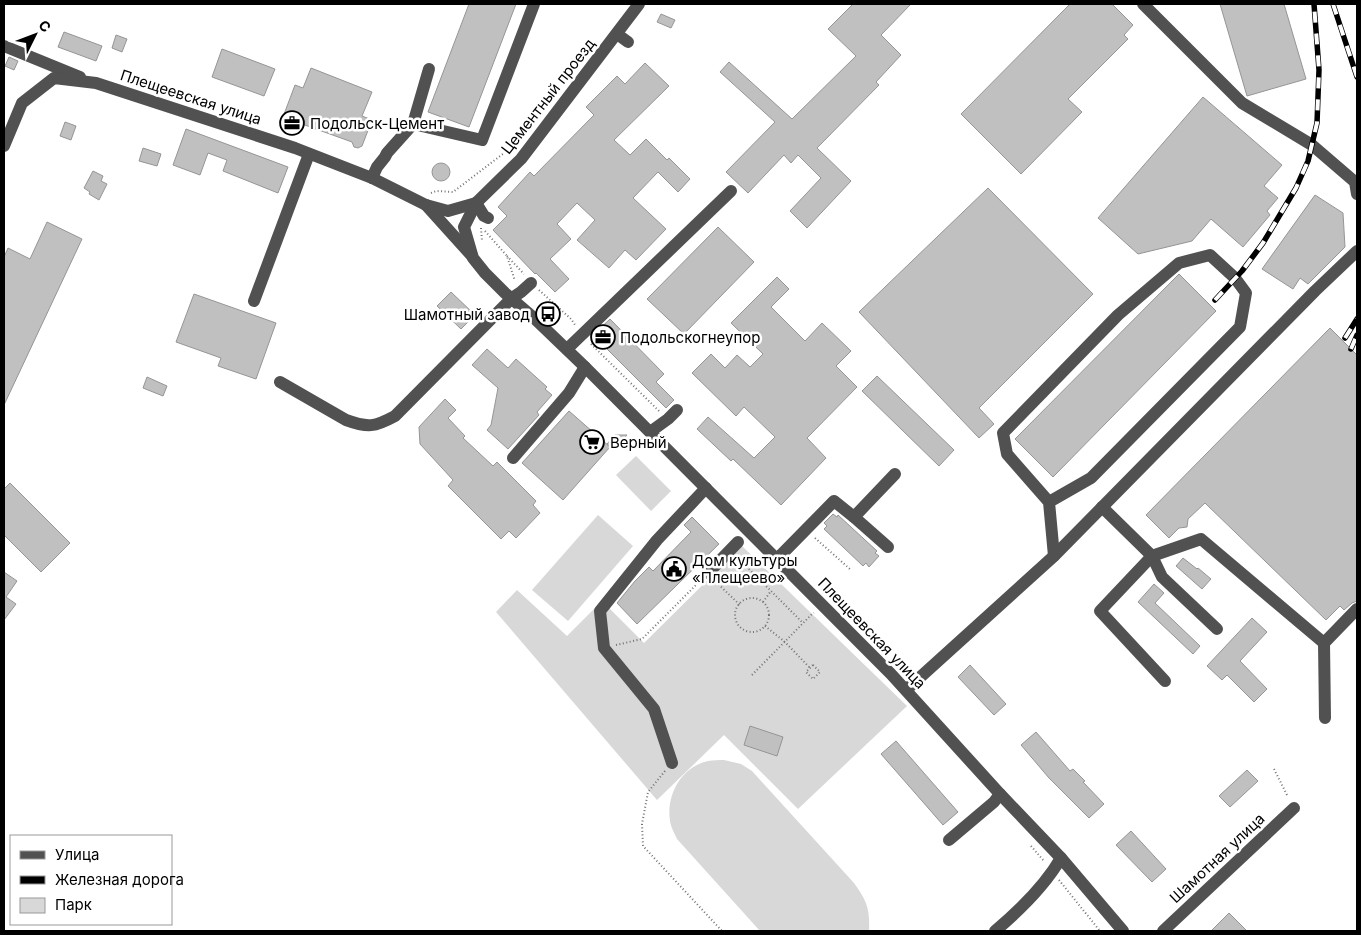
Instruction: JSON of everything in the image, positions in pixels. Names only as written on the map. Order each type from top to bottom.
[{"type":"street","points":[[413,124],[482,140],[534,4]]},
{"type":"street","name":"Цементный проезд","points":[[476,203],[521,159],[639,4]]},
{"type":"street","points":[[1143,4],[1242,103],[1312,145],[1355,182],[1357,194]]},
{"type":"street","points":[[617,34],[628,42]]},
{"type":"street","points":[[4,46],[96,83]]},
{"type":"street","points":[[372,178],[387,152],[413,124],[430,69]]},
{"type":"street","name":"Плещеевская улица","points":[[4,146],[22,103],[54,78],[96,83],[295,148],[372,178],[426,205],[448,211],[476,203]]},
{"type":"street","points":[[254,301],[309,154]]},
{"type":"street","points":[[567,349],[730,191]]},
{"type":"street","points":[[476,203],[484,216],[488,218]]},
{"type":"street","name":"Плещеевская улица","points":[[476,203],[464,227],[473,258],[485,273],[516,295],[534,318],[906,690],[1061,858],[1123,931]]},
{"type":"street","points":[[426,205],[473,258]]},
{"type":"street","points":[[906,690],[1054,556],[1315,291],[1356,252]]},
{"type":"street","points":[[1049,502],[1091,478],[1240,327],[1246,293],[1235,278],[1210,254],[1179,263],[1118,315],[1003,433],[1007,454],[1049,502],[1054,556]]},
{"type":"street","points":[[280,382],[346,420],[357,424],[377,425],[395,416],[516,295],[532,283]]},
{"type":"street","points":[[513,458],[569,393],[585,367]]},
{"type":"street","points":[[650,432],[672,415]]},
{"type":"street","points":[[854,517],[895,474]]},
{"type":"street","points":[[672,762],[654,709],[604,648],[600,611],[657,540],[706,488]]},
{"type":"street","points":[[777,559],[834,501],[888,547]]},
{"type":"street","points":[[1102,507],[1152,556],[1162,577],[1217,629]]},
{"type":"street","points":[[1164,681],[1100,611],[1152,556],[1201,539],[1324,643]]},
{"type":"street","points":[[708,573],[734,546]]},
{"type":"street","points":[[1325,718],[1324,643],[1357,609]]},
{"type":"street","points":[[949,840],[994,802],[1000,794]]},
{"type":"street","name":"Шамотная улица","points":[[1163,931],[1294,808]]},
{"type":"street","points":[[995,931],[1021,909],[1053,872],[1061,858]]},
{"type":"path","points":[[436,191],[453,192],[512,147],[524,134]]},
{"type":"path","points":[[482,242],[481,226],[532,283],[571,319],[581,334],[672,415]]},
{"type":"path","points":[[507,256],[516,295]]},
{"type":"path","points":[[806,529],[851,570]]},
{"type":"path","points":[[734,546],[771,592],[803,623]]},
{"type":"path","points":[[604,648],[642,639],[708,573],[740,605]]},
{"type":"path","points":[[762,602],[771,592]]},
{"type":"path","points":[[753,599],[762,602],[769,612],[769,618],[765,626],[759,631],[753,632],[742,629],[736,620],[736,614],[740,605],[743,601],[753,599]]},
{"type":"path","points":[[752,675],[812,614]]},
{"type":"path","points":[[765,626],[785,642],[810,668]]},
{"type":"path","points":[[813,665],[820,672],[813,679],[806,672],[810,668],[813,665]]},
{"type":"path","points":[[672,762],[648,792],[642,824],[643,846],[722,931]]},
{"type":"path","points":[[1274,769],[1294,808]]},
{"type":"path","points":[[1053,872],[1100,931]]},
{"type":"green space","points":[[636,456],[671,491],[651,511],[616,475]]},
{"type":"green space","points":[[598,515],[633,546],[568,621],[532,590]]},
{"type":"green space","points":[[742,546],[907,706],[798,809],[724,735],[657,800],[496,612],[517,590],[567,636],[602,601],[644,643]]},
{"type":"green space","points":[[724,760],[741,764],[752,771],[854,883],[867,906],[869,931],[760,931],[677,839],[672,828],[669,811],[670,802],[677,784],[690,769],[698,764]]},
{"type":"building","points":[[469,4],[516,4],[469,127],[428,112]]},
{"type":"building","points":[[853,4],[911,4],[881,35],[901,55],[876,82],[879,85],[817,148],[851,181],[807,228],[790,211],[821,178],[798,155],[791,163],[784,155],[748,193],[726,172],[775,122],[720,72],[729,62],[792,119],[856,56],[828,29]]},
{"type":"building","points":[[1070,4],[1112,4],[1133,25],[1124,35],[1128,39],[1068,99],[1082,112],[1021,174],[961,114]]},
{"type":"building","points":[[1220,4],[1284,4],[1306,79],[1247,96]]},
{"type":"building","points":[[661,14],[675,20],[671,28],[657,22]]},
{"type":"building","points":[[64,32],[102,46],[96,61],[58,47]]},
{"type":"building","points":[[116,35],[127,39],[122,52],[112,48]]},
{"type":"building","points":[[222,49],[275,69],[264,96],[212,77]]},
{"type":"building","points":[[9,57],[18,61],[14,70],[5,66]]},
{"type":"building","points":[[645,63],[669,86],[614,140],[630,155],[646,139],[690,179],[678,192],[658,172],[633,198],[666,229],[636,260],[625,250],[609,268],[577,240],[595,220],[577,203],[557,224],[571,239],[550,259],[569,279],[555,292],[493,230],[507,216],[498,207],[530,172],[534,176],[594,115],[586,107],[617,76],[625,84]]},
{"type":"building","points":[[311,68],[372,92],[362,116],[372,120],[362,146],[354,147],[352,142],[291,120],[286,124],[283,117],[295,85],[303,88]]},
{"type":"building","points":[[1203,97],[1282,165],[1264,186],[1278,198],[1267,211],[1270,215],[1243,247],[1211,219],[1192,241],[1138,254],[1098,218]]},
{"type":"building","points":[[65,122],[76,126],[71,140],[60,136]]},
{"type":"building","points":[[186,129],[288,167],[278,193],[223,171],[227,160],[208,153],[200,175],[173,165]]},
{"type":"building","points":[[143,148],[161,154],[157,166],[139,161]]},
{"type":"building","points":[[437,163],[445,163],[450,168],[448,179],[437,181],[432,176],[432,168]]},
{"type":"building","points":[[93,171],[103,176],[101,181],[107,184],[99,200],[89,194],[90,192],[84,188]]},
{"type":"building","points":[[988,188],[1093,294],[979,408],[994,424],[979,438],[859,312]]},
{"type":"building","points":[[1315,195],[1343,213],[1345,247],[1308,284],[1300,278],[1293,289],[1262,269]]},
{"type":"building","points":[[47,222],[82,239],[4,405],[4,257],[8,248],[30,259]]},
{"type":"building","points":[[718,227],[754,262],[684,334],[647,299]]},
{"type":"building","points":[[1179,274],[1216,311],[1053,477],[1015,439]]},
{"type":"building","points":[[777,277],[789,289],[771,307],[805,341],[822,323],[851,351],[836,366],[857,387],[807,438],[826,458],[781,505],[733,459],[731,461],[697,429],[708,417],[754,458],[775,437],[744,407],[736,416],[692,373],[711,354],[725,368],[737,355],[750,367],[763,354],[731,323]]},
{"type":"building","points":[[451,292],[475,315],[461,329],[437,306]]},
{"type":"building","points":[[194,294],[276,323],[256,379],[218,366],[221,358],[176,342]]},
{"type":"building","points":[[610,319],[664,374],[656,382],[674,400],[666,408],[593,335]]},
{"type":"building","points":[[1330,328],[1357,355],[1357,601],[1344,610],[1340,606],[1326,620],[1205,503],[1188,519],[1187,527],[1179,528],[1169,538],[1146,515]]},
{"type":"building","points":[[487,349],[508,368],[516,359],[547,387],[545,389],[552,395],[537,412],[539,415],[508,449],[487,430],[491,425],[498,388],[472,365]]},
{"type":"building","points":[[877,376],[954,450],[939,466],[862,391]]},
{"type":"building","points":[[147,377],[167,386],[163,396],[143,388]]},
{"type":"building","points":[[445,399],[456,410],[448,418],[465,436],[463,438],[493,466],[497,462],[536,501],[533,505],[540,513],[516,538],[509,531],[501,539],[448,486],[453,480],[420,444],[419,427]]},
{"type":"building","points":[[569,411],[610,447],[563,500],[522,463]]},
{"type":"building","points":[[615,435],[627,435],[614,450],[607,444]]},
{"type":"building","points":[[10,483],[70,543],[41,572],[4,535],[4,489]]},
{"type":"building","points":[[833,514],[837,517],[838,515],[877,551],[875,553],[879,556],[869,567],[866,563],[863,566],[824,529],[827,526],[824,523]]},
{"type":"building","name":"Дом культуры «Плещеево»","points":[[692,517],[719,544],[637,624],[617,603],[649,567],[653,571],[691,532],[684,525]]},
{"type":"building","points":[[1183,558],[1211,579],[1202,589],[1176,566]]},
{"type":"building","points":[[4,572],[17,581],[6,597],[16,604],[4,620]]},
{"type":"building","points":[[1154,584],[1164,593],[1155,603],[1200,646],[1193,654],[1138,602]]},
{"type":"building","points":[[1252,618],[1267,632],[1240,661],[1267,689],[1254,702],[1227,675],[1222,680],[1207,666]]},
{"type":"building","points":[[970,665],[1006,704],[994,715],[958,677]]},
{"type":"building","points":[[750,726],[783,737],[777,756],[744,745]]},
{"type":"building","points":[[1036,732],[1070,771],[1073,769],[1104,804],[1089,818],[1049,778],[1021,745]]},
{"type":"building","points":[[896,741],[958,812],[943,825],[881,754]]},
{"type":"building","points":[[1247,770],[1258,781],[1230,807],[1219,796]]},
{"type":"building","points":[[1131,831],[1166,869],[1152,882],[1116,845]]},
{"type":"building","points":[[1229,913],[1247,931],[1211,931]]},
{"type":"railway","points":[[1215,300],[1242,271],[1263,243],[1296,188],[1308,161],[1317,123],[1319,70],[1314,4]]},
{"type":"railway","points":[[1333,4],[1357,77]]},
{"type":"railway","points":[[1345,338],[1357,319]]},
{"type":"railway","points":[[1351,349],[1357,335]]},
{"type":"place","name":"Подольск-Цемент","points":[[292,123]]},
{"type":"place","name":"Шамотный завод","points":[[548,314]]},
{"type":"place","name":"Подольскогнеупор","points":[[603,337]]},
{"type":"place","name":"Верный","points":[[592,442]]},
{"type":"place","name":"Дом культуры «Плещеево»","points":[[674,569]]}]
